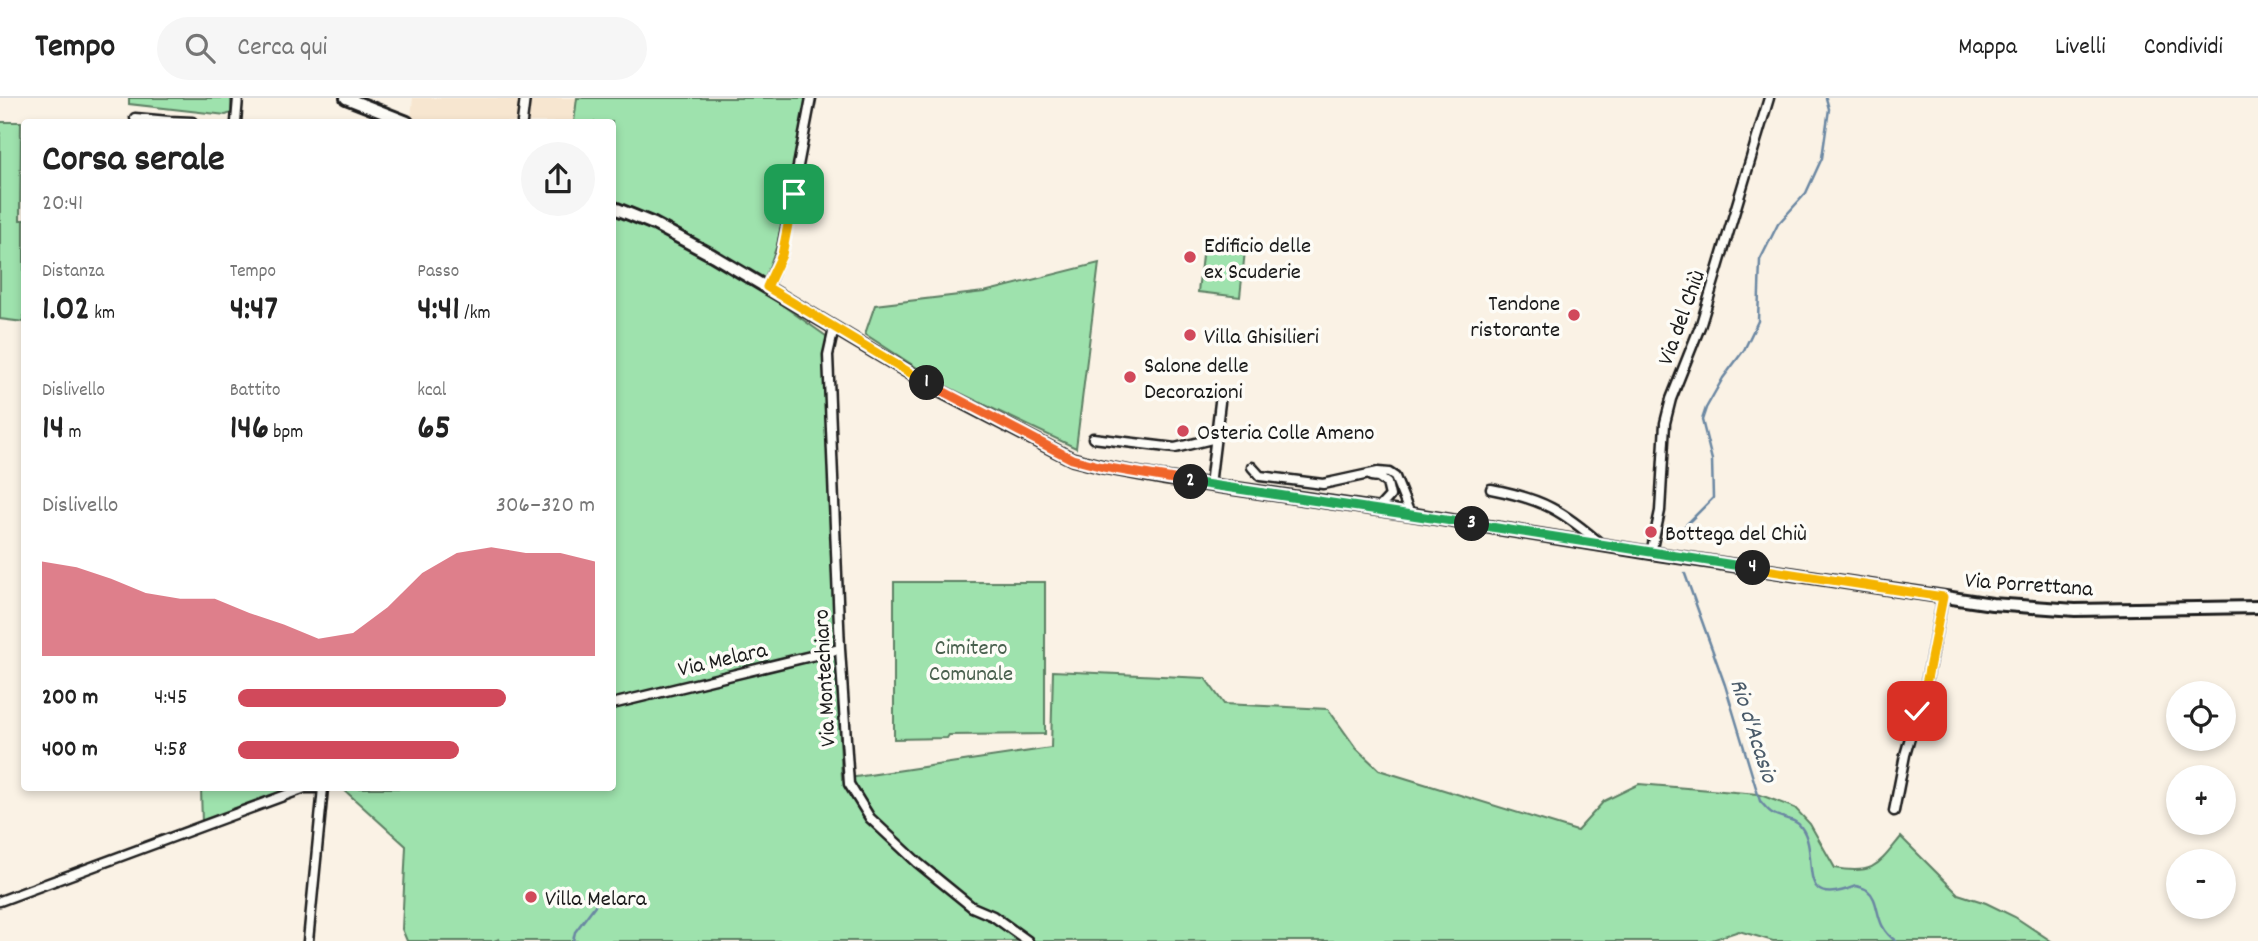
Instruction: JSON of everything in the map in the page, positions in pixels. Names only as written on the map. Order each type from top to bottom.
[{"type":"main road","points":[[346,98],[399,119]]},
{"type":"main road","name":"Via Porrettana","points":[[616,209],[669,232],[943,392],[1072,459],[1103,467],[1992,604],[2075,610],[2258,607]]},
{"type":"street","points":[[236,119],[238,98]]},
{"type":"street","points":[[523,119],[525,98]]},
{"type":"street","points":[[767,287],[782,255],[811,98]]},
{"type":"street","name":"Via del Chiù","points":[[1651,553],[1658,525],[1665,423],[1700,324],[1769,98]]},
{"type":"street","points":[[135,118],[144,119]]},
{"type":"street","name":"Via Montechiaro","points":[[834,328],[828,355],[840,649],[849,784],[870,818],[929,872],[972,907],[993,916],[1028,941]]},
{"type":"street","points":[[1210,485],[1220,394]]},
{"type":"street","points":[[1093,438],[1175,448],[1216,438]]},
{"type":"street","points":[[1252,467],[1260,476],[1324,484],[1378,472],[1389,473],[1395,477],[1410,514]]},
{"type":"street","points":[[1361,475],[1378,477],[1387,483],[1391,511]]},
{"type":"street","points":[[1491,489],[1533,499],[1557,510],[1570,517],[1602,545]]},
{"type":"street","points":[[1378,509],[1390,496]]},
{"type":"street","points":[[1894,811],[1905,755],[1927,679],[1943,597]]},
{"type":"street","name":"Via Melara","points":[[616,703],[840,649]]},
{"type":"street","points":[[0,901],[297,791]]},
{"type":"street","points":[[307,941],[323,791]]},
{"type":"shaded area","points":[[413,98],[577,98],[574,119],[411,117]]},
{"type":"green space","points":[[129,98],[231,98],[231,113],[226,115],[129,104]]},
{"type":"green space","points":[[577,98],[807,98],[777,245],[761,290],[826,336],[835,644],[842,779],[1051,748],[1053,671],[1205,678],[1224,704],[1328,709],[1356,748],[1379,770],[1577,831],[1604,801],[1639,784],[1758,794],[1795,808],[1810,824],[1835,868],[1859,870],[1874,866],[1901,837],[1958,894],[1986,903],[2015,917],[2051,941],[1773,941],[1739,931],[1709,941],[407,941],[402,929],[406,846],[345,791],[616,791],[616,119],[574,119]]},
{"type":"green space","points":[[0,122],[21,122],[21,322],[0,319]]},
{"type":"green space","points":[[1203,246],[1245,251],[1240,297],[1198,292]]},
{"type":"green space","points":[[1099,263],[1076,448],[945,386],[865,334],[875,305],[984,292]]},
{"type":"green space","name":"Cimitero Comunale","points":[[894,582],[1045,582],[1045,734],[949,735],[947,738],[894,739]]},
{"type":"green space","points":[[201,791],[296,791],[202,824]]},
{"type":"waterway","name":"Rio d'Acasio","points":[[1680,538],[1684,527],[1713,498],[1712,460],[1702,420],[1706,408],[1723,378],[1744,350],[1758,321],[1760,260],[1778,224],[1806,193],[1822,158],[1829,109],[1826,98]]},
{"type":"waterway","name":"Rio d'Acasio","points":[[1685,574],[1725,685],[1760,801],[1772,813],[1801,827],[1807,838],[1816,886],[1823,892],[1836,892],[1856,886],[1867,890],[1872,895],[1883,928],[1896,941]]},
{"type":"waterway","points":[[573,941],[575,932],[596,904]]},
{"type":"place","name":"Edificio delle ex Scuderie","points":[[1190,257]]},
{"type":"place","name":"Tendone ristorante","points":[[1574,315]]},
{"type":"place","name":"Villa Ghisilieri","points":[[1190,335]]},
{"type":"place","name":"Salone delle Decorazioni","points":[[1130,377]]},
{"type":"place","name":"Osteria Colle Ameno","points":[[1183,431]]},
{"type":"place","name":"Bottega del Chiù","points":[[1651,532]]},
{"type":"place","name":"Villa Melara","points":[[531,897]]},
{"type":"route","points":[[794,194],[782,255],[767,287],[943,392],[1072,459],[1163,478],[1943,597],[1927,679],[1917,711]]}]
